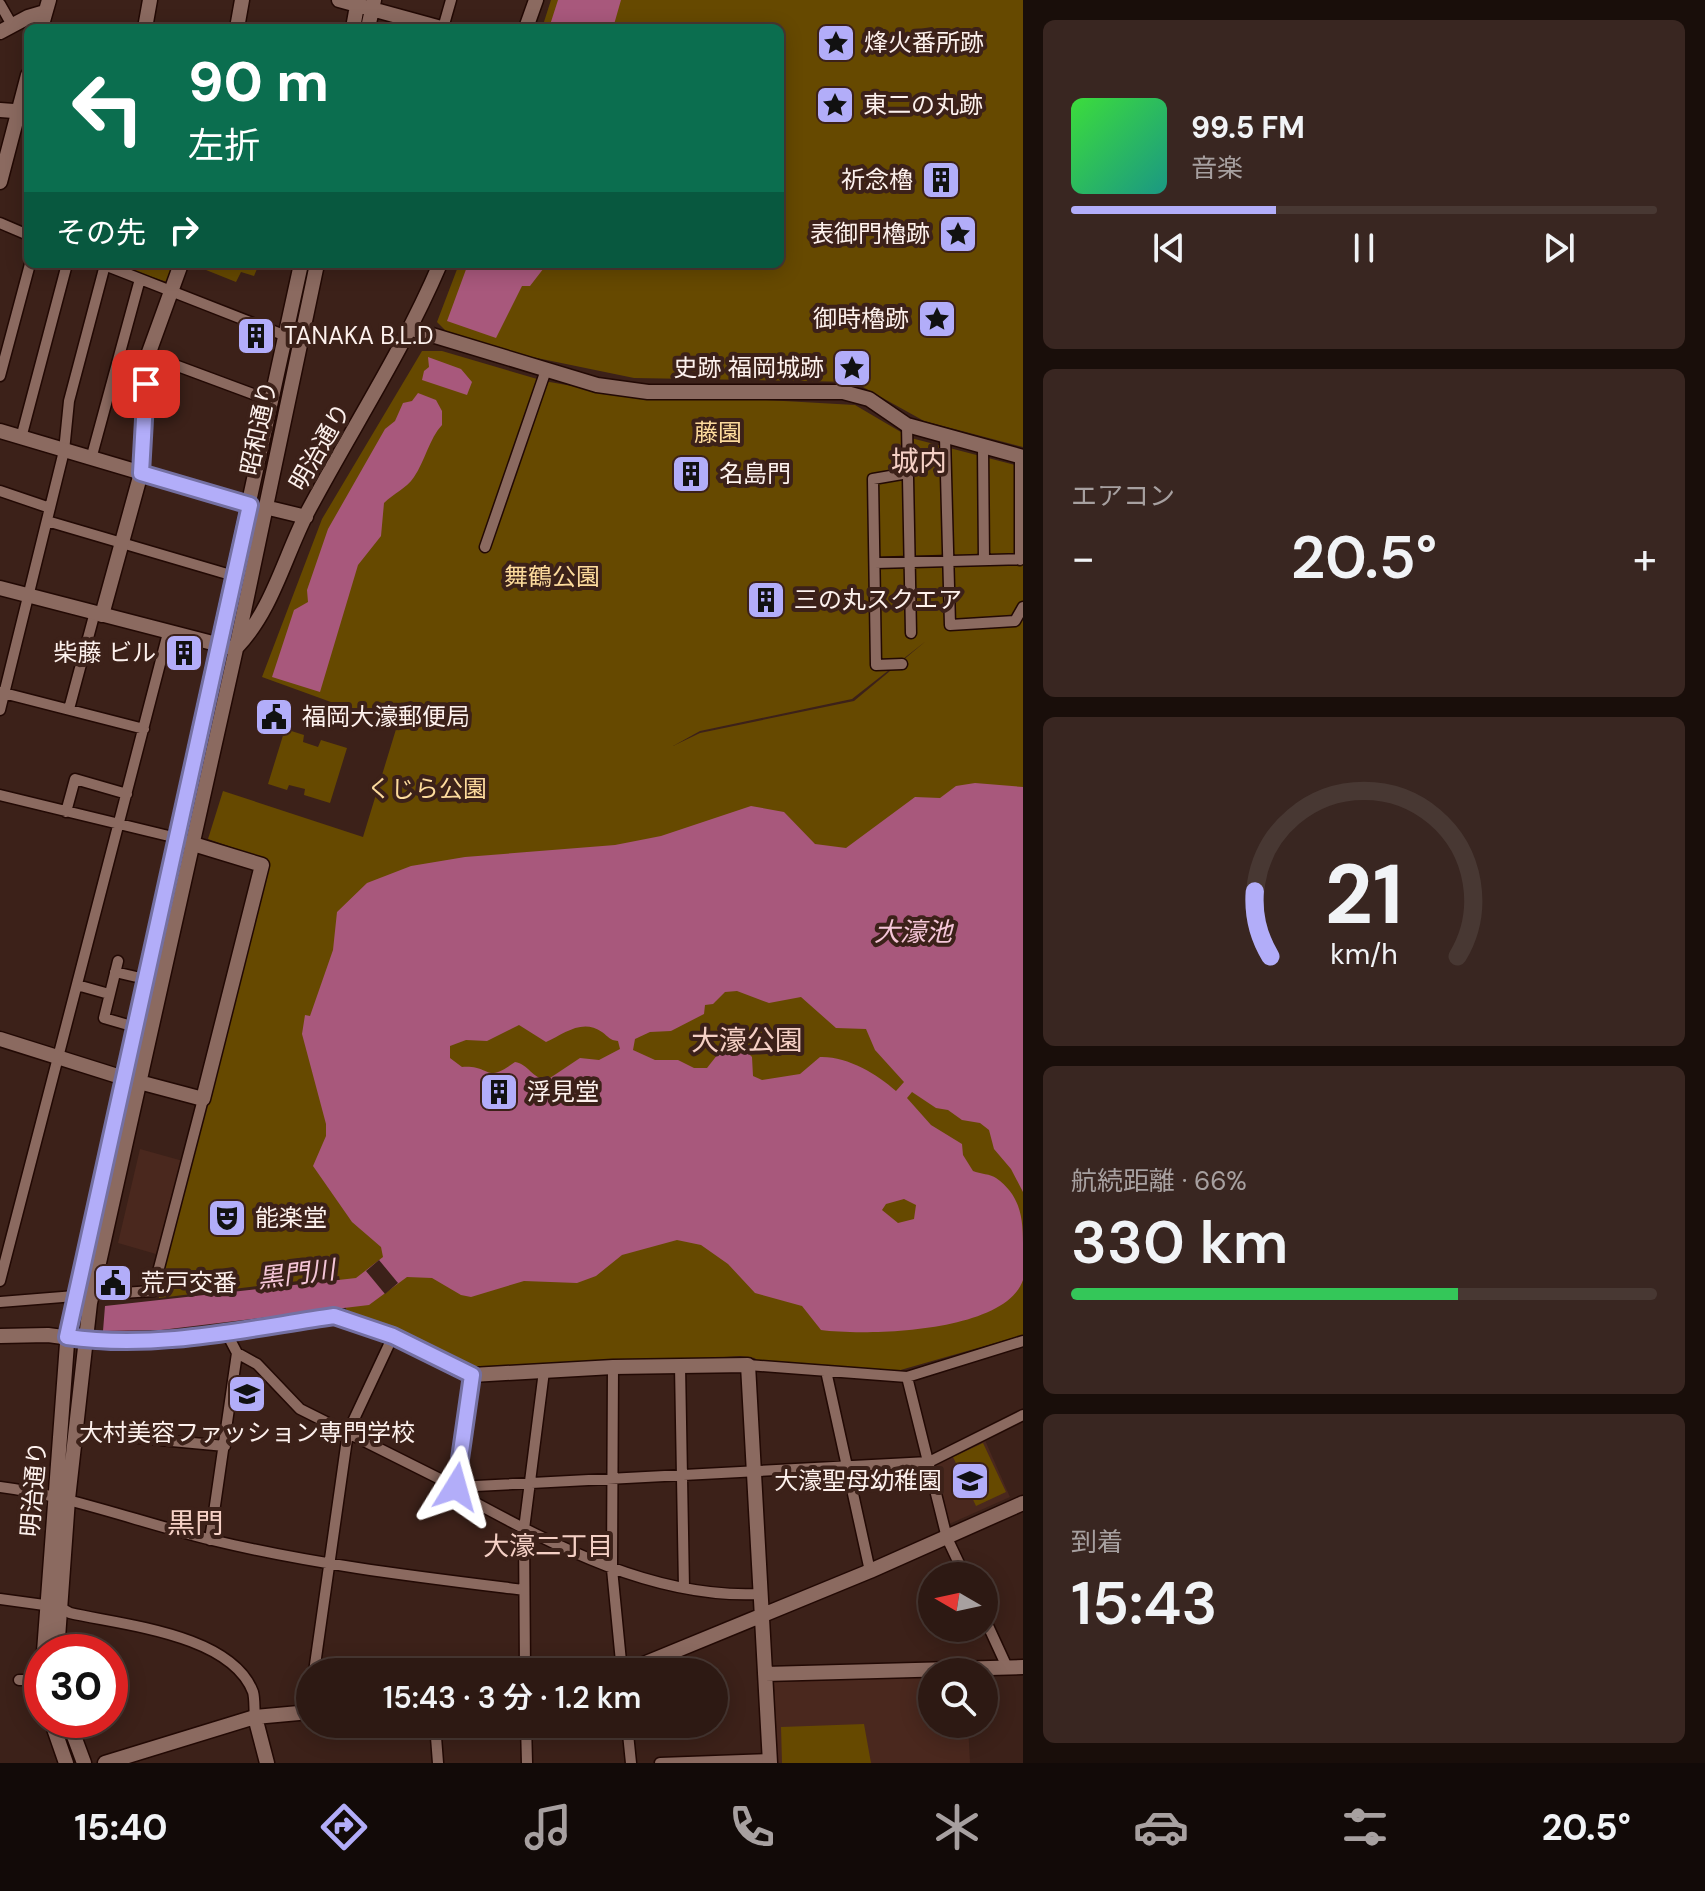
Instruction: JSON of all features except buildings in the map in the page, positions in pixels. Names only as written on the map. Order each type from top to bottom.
[{"type":"street","points":[[146,24],[150,0]]},
{"type":"street","points":[[238,24],[242,0]]},
{"type":"street","points":[[339,0],[366,4],[429,24]]},
{"type":"street","points":[[443,24],[451,0]]},
{"type":"street","points":[[527,24],[536,0]]},
{"type":"street","points":[[0,4],[6,29],[47,6]]},
{"type":"street","points":[[355,24],[366,4]]},
{"type":"street","points":[[366,4],[368,24]]},
{"type":"street","points":[[0,110],[23,111],[0,182]]},
{"type":"street","points":[[0,223],[24,233]]},
{"type":"street","points":[[0,376],[29,268]]},
{"type":"street","points":[[21,438],[66,268]]},
{"type":"street","points":[[0,710],[64,451],[69,401],[103,268]]},
{"type":"street","points":[[112,268],[286,336]]},
{"type":"street","points":[[69,709],[141,473],[148,355],[180,268]]},
{"type":"street","name":"昭和通り","points":[[236,649],[272,401],[300,268]]},
{"type":"street","name":"昭和通り","points":[[219,645],[234,576],[257,506],[316,268]]},
{"type":"street","name":"明治通り","points":[[48,1634],[53,1606],[62,1497],[68,1334],[74,1298],[145,979],[236,649],[260,619],[306,517],[412,329],[438,268]]},
{"type":"street","points":[[91,459],[140,279]]},
{"type":"street","points":[[412,329],[597,385],[648,392],[843,392],[869,399],[907,425],[1021,457],[1022,560],[875,563]]},
{"type":"street","points":[[148,355],[272,401]]},
{"type":"street","points":[[485,547],[546,370]]},
{"type":"street","points":[[907,425],[911,633]]},
{"type":"street","points":[[0,431],[257,506],[306,517]]},
{"type":"street","points":[[945,437],[950,625],[1015,621],[1023,607]]},
{"type":"street","points":[[983,448],[984,560]]},
{"type":"street","points":[[902,664],[876,665],[873,479],[908,473]]},
{"type":"street","points":[[0,491],[50,508]]},
{"type":"street","points":[[47,521],[234,576]]},
{"type":"street","points":[[0,588],[236,649]]},
{"type":"street","points":[[0,1281],[168,633]]},
{"type":"street","name":"明治通り","points":[[62,1497],[75,1432],[90,1299],[140,1083],[219,645]]},
{"type":"street","points":[[2,692],[144,729]]},
{"type":"street","points":[[66,812],[75,779],[127,794]]},
{"type":"street","points":[[0,795],[120,822],[262,865],[153,1291],[90,1299]]},
{"type":"street","points":[[135,1027],[104,1018],[109,994],[117,966],[145,979]]},
{"type":"street","points":[[77,985],[109,994]]},
{"type":"street","points":[[0,1039],[140,1083],[203,1099]]},
{"type":"street","points":[[0,1302],[74,1298]]},
{"type":"street","points":[[0,1336],[68,1334],[169,1341],[334,1316],[393,1336],[472,1375],[613,1367],[748,1365],[907,1377],[1023,1341]]},
{"type":"street","points":[[226,1332],[237,1353],[257,1364],[300,1409],[456,1487],[929,1462],[1023,1415]]},
{"type":"street","points":[[316,1658],[348,1432],[393,1336]]},
{"type":"street","points":[[210,1540],[237,1353]]},
{"type":"street","points":[[660,1763],[769,1761],[748,1365]]},
{"type":"street","points":[[680,1366],[684,1588]]},
{"type":"street","points":[[613,1367],[612,1569],[622,1658]]},
{"type":"street","points":[[525,1658],[524,1529],[544,1371]]},
{"type":"street","points":[[826,1371],[870,1571]]},
{"type":"street","points":[[472,1375],[456,1487],[461,1495],[524,1529],[612,1569],[684,1588],[759,1594]]},
{"type":"street","points":[[907,1377],[947,1538],[958,1562]]},
{"type":"street","points":[[75,1432],[225,1446]]},
{"type":"street","points":[[0,1487],[62,1497],[210,1540],[327,1566],[524,1590]]},
{"type":"street","points":[[658,1658],[870,1571],[1023,1503]]},
{"type":"street","points":[[0,1599],[53,1606],[70,1613],[171,1635],[222,1655],[236,1667],[253,1693],[255,1717],[267,1763]]},
{"type":"street","name":"明治通り","points":[[53,1606],[55,1634]]},
{"type":"street","points":[[996,1642],[1007,1667]]},
{"type":"street","points":[[765,1674],[1023,1667]]},
{"type":"street","points":[[19,1680],[24,1680]]},
{"type":"street","points":[[105,1763],[255,1717],[296,1713]]},
{"type":"street","points":[[57,1738],[66,1763]]},
{"type":"street","points":[[75,1738],[84,1763]]},
{"type":"street","points":[[436,1738],[438,1763]]},
{"type":"street","points":[[526,1738],[527,1763]]},
{"type":"street","points":[[628,1738],[631,1763]]},
{"type":"shaded area","points":[[140,1149],[183,1161],[156,1254],[118,1243]]},
{"type":"shaded area","name":"大濠聖母幼稚園","points":[[984,1438],[1010,1497],[947,1525],[933,1465]]},
{"type":"shaded area","points":[[918,1677],[918,1738],[969,1738],[970,1763],[777,1763],[774,1682]]},
{"type":"green space","points":[[551,0],[1023,0],[1023,447],[924,421],[854,382],[634,378],[532,357],[447,332],[437,322],[457,268],[784,268],[784,24],[543,24]]},
{"type":"green space","points":[[125,268],[172,268],[167,282]]},
{"type":"green space","points":[[201,268],[257,268],[254,276],[241,272],[236,282]]},
{"type":"green space","name":"大濠公園","points":[[422,351],[442,351],[544,381],[595,390],[855,405],[911,438],[1023,467],[1023,1335],[897,1371],[758,1363],[755,1358],[740,1356],[478,1373],[478,1367],[468,1367],[347,1313],[339,1276],[159,1298],[158,1288],[268,860],[208,839],[223,791],[363,837],[397,726],[262,677],[322,519]],"holes":[[[926,641],[854,701],[700,733],[673,746],[700,731],[852,699]]]},
{"type":"green space","points":[[285,729],[304,735],[303,742],[318,747],[321,740],[347,748],[330,803],[304,795],[305,789],[289,785],[287,790],[268,784]]},
{"type":"green space","points":[[983,1443],[1006,1492],[976,1506],[953,1457]]},
{"type":"green space","points":[[864,1724],[871,1763],[782,1763],[781,1727]]},
{"type":"water","points":[[558,0],[621,0],[614,24],[550,24]]},
{"type":"water","points":[[467,268],[544,268],[530,286],[522,286],[496,338],[447,321]]},
{"type":"water","points":[[428,357],[461,369],[472,382],[467,395],[422,380],[424,371],[429,367]]},
{"type":"water","points":[[418,393],[436,400],[442,411],[442,425],[414,477],[384,503],[381,536],[358,565],[320,692],[272,677],[294,610],[308,602],[307,590],[328,529],[385,429],[395,421],[403,403],[412,401]]},
{"type":"water","name":"大濠池","points":[[975,783],[1023,787],[1023,1192],[1011,1169],[994,1149],[989,1130],[980,1123],[962,1120],[948,1110],[936,1108],[912,1092],[907,1098],[931,1125],[962,1144],[963,1155],[973,1171],[996,1178],[1015,1199],[1023,1233],[1023,1280],[1011,1298],[990,1311],[963,1321],[932,1327],[869,1332],[821,1330],[802,1306],[755,1293],[728,1264],[701,1245],[677,1240],[622,1255],[596,1276],[577,1283],[524,1281],[471,1297],[461,1295],[432,1278],[407,1277],[369,1305],[161,1330],[103,1331],[105,1306],[356,1278],[383,1257],[381,1247],[352,1222],[313,1166],[326,1136],[326,1124],[302,1034],[305,1015],[310,1016],[333,950],[337,912],[367,883],[411,866],[465,857],[615,845],[661,836],[751,806],[784,812],[815,844],[846,848],[915,797],[940,798],[956,786]],"holes":[[[737,991],[769,1003],[801,997],[836,1028],[866,1029],[875,1050],[904,1082],[896,1091],[861,1067],[830,1057],[820,1057],[800,1074],[762,1080],[753,1076],[752,1057],[748,1053],[718,1054],[707,1068],[694,1068],[678,1060],[655,1060],[633,1050],[635,1039],[650,1032],[671,1031],[704,1014],[705,1005],[713,1004],[725,992]],[[519,1025],[546,1042],[573,1029],[587,1027],[618,1041],[620,1049],[599,1060],[580,1058],[547,1080],[515,1062],[492,1073],[462,1067],[450,1058],[450,1046],[466,1040],[487,1041]],[[904,1199],[916,1205],[914,1219],[898,1223],[882,1210],[886,1204]]]},
{"type":"pier","points":[[379,1260],[398,1283],[385,1294],[366,1271]]},
{"type":"place","name":"烽火番所跡","points":[[836,43]]},
{"type":"place","name":"東二の丸跡","points":[[835,105]]},
{"type":"place","name":"祈念櫓","points":[[941,180]]},
{"type":"place","name":"表御門櫓跡","points":[[958,234]]},
{"type":"place","name":"御時櫓跡","points":[[937,319]]},
{"type":"place","name":"TANAKA B.L.D","points":[[256,336]]},
{"type":"place","name":"史跡 福岡城跡","points":[[852,368]]},
{"type":"place","name":"名島門","points":[[691,474]]},
{"type":"place","name":"三の丸スクエア","points":[[766,600]]},
{"type":"place","name":"柴藤 ビル","points":[[184,653]]},
{"type":"place","name":"福岡大濠郵便局","points":[[274,717]]},
{"type":"place","name":"浮見堂","points":[[499,1092]]},
{"type":"place","name":"能楽堂","points":[[227,1218]]},
{"type":"place","name":"荒戸交番","points":[[113,1283]]},
{"type":"place","name":"大村美容ファッション専門学校","points":[[247,1394]]},
{"type":"place","name":"大濠聖母幼稚園","points":[[970,1481]]},
{"type":"district","name":"城内","points":[[919,461]]},
{"type":"district","name":"大濠公園","points":[[747,1040]]},
{"type":"district","name":"黒門","points":[[195,1523]]},
{"type":"district","name":"大濠二丁目","points":[[548,1546]]},
{"type":"route","points":[[146,384],[141,473],[250,505],[67,1337],[132,1343],[169,1341],[334,1316],[359,1322],[472,1375],[456,1487]]},
{"type":"park label","name":"藤園","points":[[718,433]]},
{"type":"park label","name":"舞鶴公園","points":[[552,577]]},
{"type":"park label","name":"くじら公園","points":[[427,789]]},
{"type":"water label","name":"黒門川","points":[[296,1274]]}]
